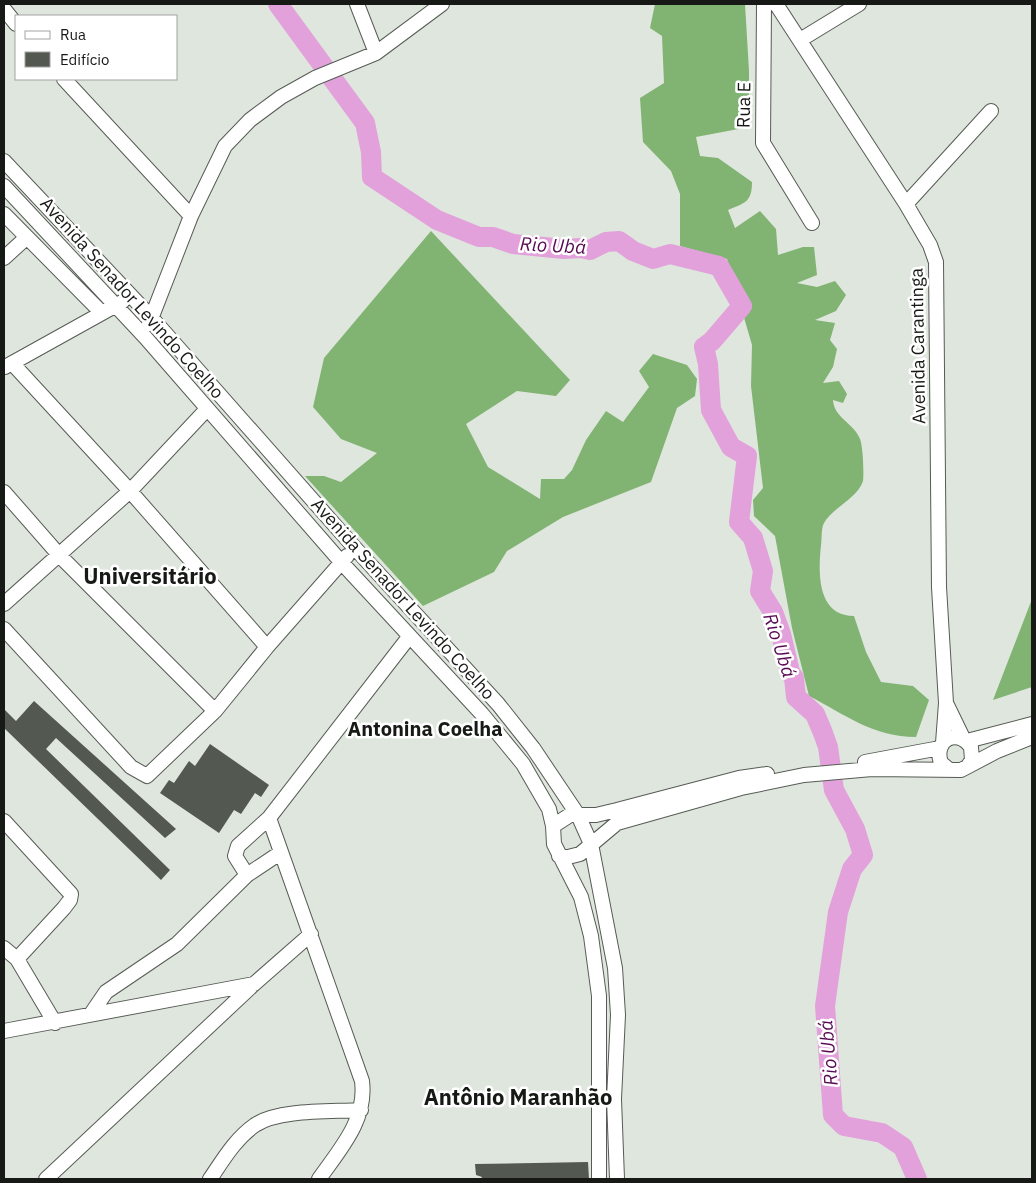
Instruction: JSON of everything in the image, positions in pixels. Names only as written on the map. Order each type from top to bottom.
[{"type":"street","points":[[357,4],[376,53]]},
{"type":"street","points":[[145,336],[191,216],[225,146],[250,120],[281,97],[315,78],[376,53],[442,4]]},
{"type":"street","name":"Rua E","points":[[764,4],[763,143],[812,223]]},
{"type":"street","name":"Avenida Carantinga","points":[[776,4],[906,204],[930,245],[936,262],[939,587],[946,703],[941,745]]},
{"type":"street","points":[[800,40],[859,4]]},
{"type":"street","points":[[6,9],[15,22]]},
{"type":"street","points":[[65,80],[191,216]]},
{"type":"street","points":[[906,204],[991,110]]},
{"type":"street","points":[[4,161],[151,317],[354,547],[498,704],[533,748],[578,815],[591,844],[615,968],[618,1015],[614,1100],[617,1179]]},
{"type":"street","name":"Avenida Senador Levindo Coelho","points":[[4,186],[145,336],[342,563],[482,714],[523,764],[549,809],[554,826],[553,840],[559,856],[581,897],[595,962],[599,996],[599,1179]]},
{"type":"street","points":[[4,214],[102,313]]},
{"type":"street","points":[[4,258],[26,238]]},
{"type":"street","points":[[132,298],[8,366],[130,491],[267,647]]},
{"type":"street","points":[[4,604],[60,556],[130,491],[207,409]]},
{"type":"street","points":[[4,492],[60,556],[215,711]]},
{"type":"street","points":[[4,628],[136,772],[147,776],[215,711],[267,647],[354,547]]},
{"type":"street","points":[[248,875],[235,856],[236,849],[269,818],[409,637]]},
{"type":"street","name":"Avenida Carantinga","points":[[946,703],[965,740]]},
{"type":"street","points":[[854,767],[941,745],[952,737],[965,740],[1032,724]]},
{"type":"street","points":[[554,826],[566,816],[596,815],[739,778],[854,767],[947,768],[961,770],[997,750],[1032,737]]},
{"type":"street","points":[[965,740],[973,754],[968,766]]},
{"type":"street","points":[[941,745],[941,763],[947,768]]},
{"type":"street","points":[[559,856],[574,856],[609,828],[624,821],[804,771]]},
{"type":"street","points":[[269,818],[362,1082],[364,1094],[361,1110],[354,1128],[319,1179]]},
{"type":"street","points":[[4,821],[69,889],[70,894],[70,900],[64,908],[16,959]]},
{"type":"street","points":[[91,1014],[106,992],[177,944],[248,875],[280,853]]},
{"type":"street","points":[[46,1179],[254,984],[311,934]]},
{"type":"street","points":[[4,949],[16,959],[55,1023]]},
{"type":"street","points":[[4,1031],[55,1023],[91,1014],[254,984]]},
{"type":"street","points":[[210,1179],[235,1144],[255,1125],[282,1116],[361,1110]]},
{"type":"green space","points":[[655,4],[745,4],[749,71],[749,127],[696,137],[700,156],[718,158],[752,182],[749,198],[728,210],[735,228],[760,211],[776,229],[778,255],[803,247],[814,247],[817,275],[797,283],[817,287],[835,281],[846,295],[836,311],[815,320],[835,323],[830,340],[837,349],[833,367],[823,383],[839,381],[847,394],[843,403],[833,400],[834,406],[860,439],[863,481],[856,493],[833,513],[823,525],[820,580],[822,591],[833,609],[842,614],[854,616],[866,652],[881,682],[913,686],[929,700],[916,737],[901,736],[873,729],[860,724],[809,696],[792,628],[775,536],[754,516],[753,500],[763,488],[751,386],[752,345],[727,259],[680,246],[680,194],[671,171],[643,142],[640,98],[664,83],[662,36],[650,28]]},
{"type":"green space","points":[[431,231],[570,380],[556,396],[517,391],[466,424],[488,467],[540,499],[541,479],[564,479],[572,470],[586,440],[606,411],[623,422],[649,387],[639,371],[653,354],[687,365],[697,379],[695,396],[677,408],[651,482],[563,517],[507,551],[494,572],[423,606],[305,476],[324,476],[341,482],[377,453],[341,439],[313,407],[324,358]]},
{"type":"green space","points":[[1032,599],[1032,687],[993,700]]},
{"type":"building","points":[[34,701],[176,829],[165,838],[56,738],[46,749],[170,870],[161,880],[4,728],[4,709],[16,721]]},
{"type":"building","points":[[210,744],[269,785],[261,797],[255,793],[241,814],[234,810],[219,833],[160,793],[169,780],[174,783],[189,761],[195,766]]},
{"type":"building","points":[[588,1162],[589,1179],[481,1179],[482,1177],[476,1175],[475,1164]]},
{"type":"waterway","name":"Rio Ubá","points":[[278,4],[365,123],[371,152],[372,177],[437,220],[479,237],[493,237],[513,244],[590,250],[606,242],[619,241],[633,251],[653,259],[670,254],[719,266],[742,306],[712,341],[704,347],[708,364],[711,410],[731,447],[747,456],[739,522],[753,538],[763,571],[760,591],[773,612],[781,634],[790,672],[794,678],[796,697],[815,714],[828,747],[834,790],[855,829],[863,855],[852,869],[838,912],[825,1006],[833,1115],[844,1126],[882,1133],[903,1147],[917,1179]]},
{"type":"district","name":"Universitário","points":[[150,576]]},
{"type":"district","name":"Antonina Coelha","points":[[425,729]]},
{"type":"district","name":"Antônio Maranhão","points":[[518,1097]]}]
